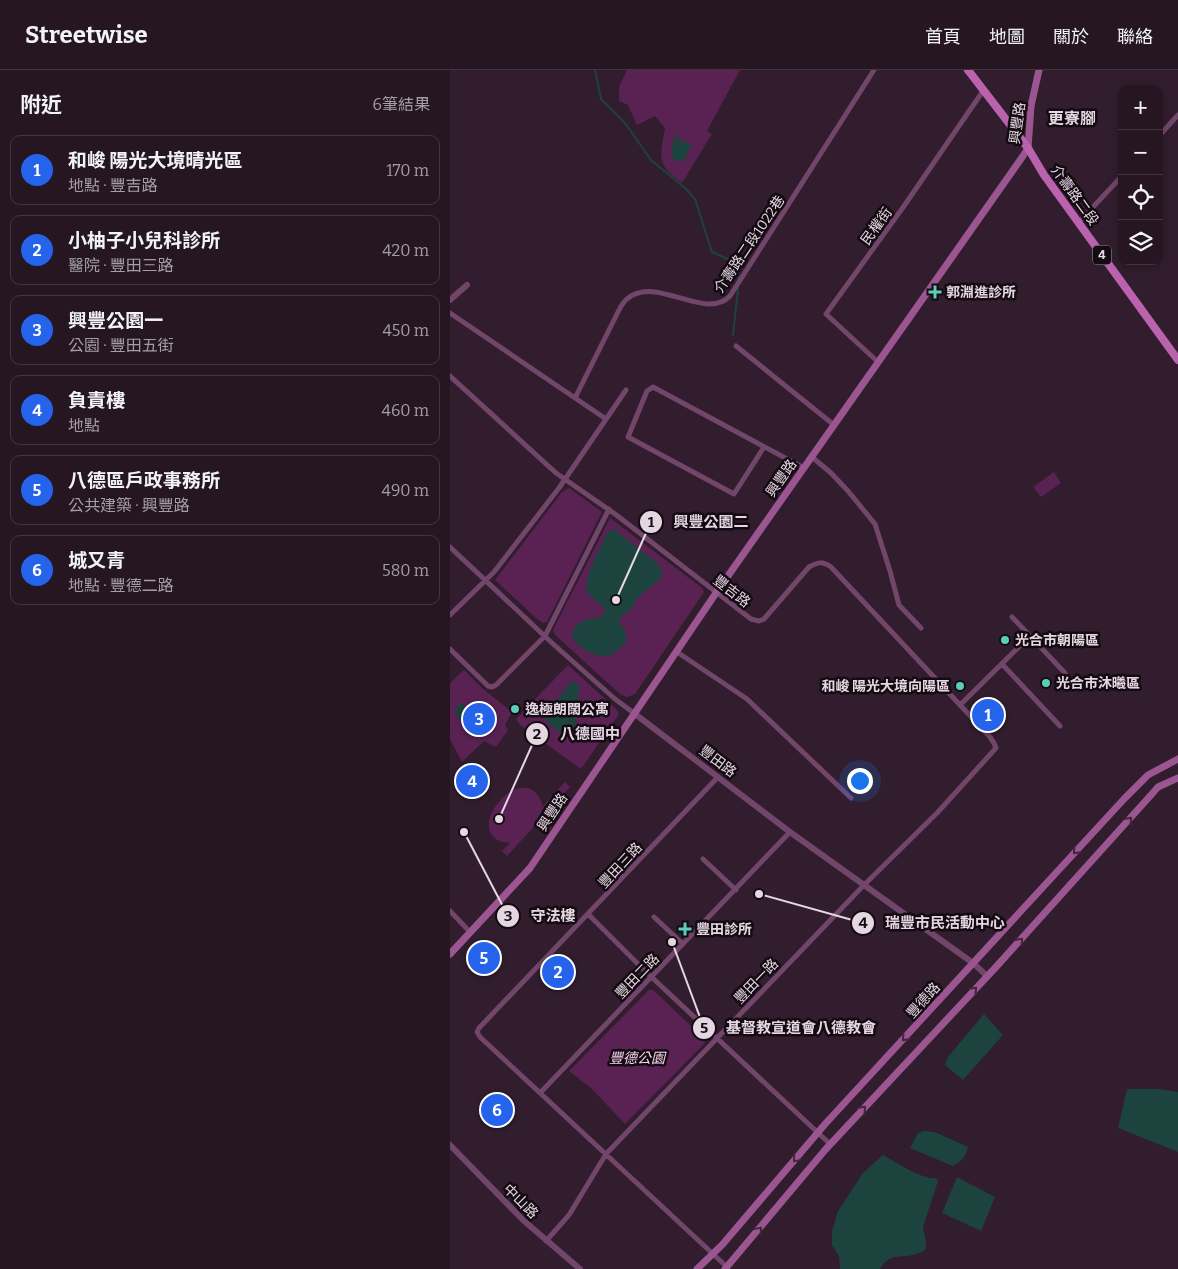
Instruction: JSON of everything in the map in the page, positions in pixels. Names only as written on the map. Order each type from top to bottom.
[{"type":"main road","name":"介壽路二段","points":[[968,70],[1028,148],[1044,175],[1178,360]]},
{"type":"main road","name":"興豐路","points":[[450,954],[530,868],[716,593],[1028,148],[1032,106],[1039,70]]},
{"type":"main road","name":"豐德路","points":[[697,1269],[714,1254],[749,1216],[818,1133],[1148,775],[1178,759]]},
{"type":"main road","points":[[726,1268],[830,1144],[987,976],[1154,791],[1158,787],[1178,778]]},
{"type":"street","name":"介壽路二段1022巷","points":[[575,398],[626,299],[646,292],[706,304],[716,305],[724,303],[740,281],[874,70]]},
{"type":"street","name":"民權街","points":[[878,362],[826,314],[904,206],[983,91]]},
{"type":"street","points":[[1163,132],[1178,115]]},
{"type":"street","points":[[1079,222],[1118,180]]},
{"type":"street","points":[[450,300],[467,285]]},
{"type":"street","points":[[450,313],[606,419]]},
{"type":"street","points":[[736,346],[834,425]]},
{"type":"street","name":"豐吉路","points":[[450,376],[565,479],[608,509],[751,619],[759,621],[764,619],[809,567],[823,562],[831,567],[990,737],[996,748]]},
{"type":"street","points":[[764,447],[734,494],[628,437],[647,391],[653,387],[804,468]]},
{"type":"street","points":[[450,615],[486,581],[565,479],[626,390]]},
{"type":"street","points":[[812,457],[848,491],[874,524],[899,605],[922,628]]},
{"type":"street","points":[[450,649],[486,685],[492,687],[496,685],[545,636],[608,509]]},
{"type":"street","name":"豐田路","points":[[450,547],[615,699],[790,832],[987,976]]},
{"type":"street","points":[[1012,617],[1065,673]]},
{"type":"street","points":[[960,705],[1030,636]]},
{"type":"street","points":[[677,652],[747,699],[851,798]]},
{"type":"street","points":[[1002,664],[1060,726]]},
{"type":"street","name":"豐田一路","points":[[546,1241],[569,1215],[606,1154],[864,885],[938,812],[996,748]]},
{"type":"street","name":"豐田三路","points":[[540,1093],[478,1034],[479,1028],[718,777]]},
{"type":"street","name":"豐田二路","points":[[540,1093],[790,832]]},
{"type":"street","points":[[703,859],[736,890]]},
{"type":"street","points":[[450,911],[470,932]]},
{"type":"street","points":[[588,914],[830,1144]]},
{"type":"street","points":[[654,917],[683,944]]},
{"type":"street","points":[[540,1093],[714,1254],[726,1268]]},
{"type":"street","name":"中山路","points":[[451,1150],[515,1213],[580,1269]]},
{"type":"green space","points":[[627,70],[740,70],[707,131],[712,134],[682,183],[668,171],[662,160],[661,153],[665,128],[655,116],[637,125],[628,105],[619,101],[619,87]]},
{"type":"green space","points":[[1054,472],[1061,483],[1041,497],[1033,487]]},
{"type":"green space","points":[[569,488],[602,512],[547,622],[543,623],[495,580],[562,492]]},
{"type":"green space","points":[[610,518],[701,587],[704,592],[635,694],[627,697],[621,695],[555,635],[553,630]]},
{"type":"green space","points":[[568,665],[616,709],[619,714],[581,769],[520,725],[516,719]]},
{"type":"green space","points":[[464,670],[482,688],[512,712],[505,725],[508,730],[496,747],[484,741],[462,762],[450,739],[450,683]]},
{"type":"green space","points":[[565,782],[570,787],[507,856],[502,851],[510,843],[495,838],[489,828],[491,815],[499,802],[510,792],[522,788],[534,791],[543,806]]},
{"type":"green space","name":"豐德公園","points":[[649,990],[653,990],[706,1040],[625,1124],[592,1089],[569,1071]]},
{"type":"shaded area","points":[[675,133],[681,141],[692,144],[684,160],[675,161],[672,155],[671,151]]},
{"type":"shaded area","points":[[614,529],[658,564],[662,571],[658,581],[638,597],[632,608],[621,617],[619,623],[626,632],[626,642],[612,654],[599,656],[586,651],[576,643],[572,633],[579,623],[591,618],[599,618],[606,610],[588,593],[586,588],[589,573],[607,533]]},
{"type":"shaded area","points":[[574,681],[579,686],[575,727],[571,734],[564,736],[548,723],[545,718],[566,687]]},
{"type":"shaded area","points":[[463,703],[467,716],[464,725],[455,713],[457,706]]},
{"type":"shaded area","points":[[984,1014],[1003,1035],[963,1080],[945,1065],[948,1057]]},
{"type":"shaded area","points":[[1127,1089],[1159,1089],[1178,1092],[1178,1152],[1118,1128]]},
{"type":"shaded area","points":[[924,1131],[935,1132],[968,1147],[965,1156],[953,1166],[910,1148],[918,1133]]},
{"type":"shaded area","points":[[883,1155],[917,1173],[930,1178],[936,1178],[938,1181],[923,1227],[926,1242],[925,1250],[912,1255],[889,1259],[880,1269],[840,1269],[839,1256],[832,1245],[832,1231],[838,1211],[863,1173]]},
{"type":"shaded area","points":[[957,1177],[995,1197],[981,1231],[942,1213]]},
{"type":"waterway","points":[[595,70],[601,99],[625,123],[651,160],[685,188],[695,199],[712,252],[739,264],[738,281]]},
{"type":"waterway","points":[[733,335],[738,288]]},
{"type":"place","name":"郭淵進診所","points":[[935,292]]},
{"type":"place","name":"興豐公園二","points":[[616,600]]},
{"type":"place","name":"光合市朝陽區","points":[[1005,640]]},
{"type":"place","name":"光合市沐曦區","points":[[1046,683]]},
{"type":"place","name":"和峻 陽光大境向陽區","points":[[960,686]]},
{"type":"place","name":"逸極朗闊公寓","points":[[515,709]]},
{"type":"place","name":"和峻 陽光大境晴光區","points":[[988,715]]},
{"type":"place","name":"興豐公園一","points":[[479,719]]},
{"type":"place","name":"負責樓","points":[[472,781]]},
{"type":"place","name":"八德國中","points":[[499,819]]},
{"type":"place","name":"守法樓","points":[[464,832]]},
{"type":"place","name":"瑞豐市民活動中心","points":[[759,894]]},
{"type":"place","name":"豐田診所","points":[[685,929]]},
{"type":"place","name":"基督教宣道會八德教會","points":[[672,942]]},
{"type":"place","name":"八德區戶政事務所","points":[[484,958]]},
{"type":"place","name":"小柚子小兒科診所","points":[[558,972]]},
{"type":"place","name":"城又青","points":[[497,1110]]},
{"type":"district","name":"更寮腳","points":[[1072,118]]}]
